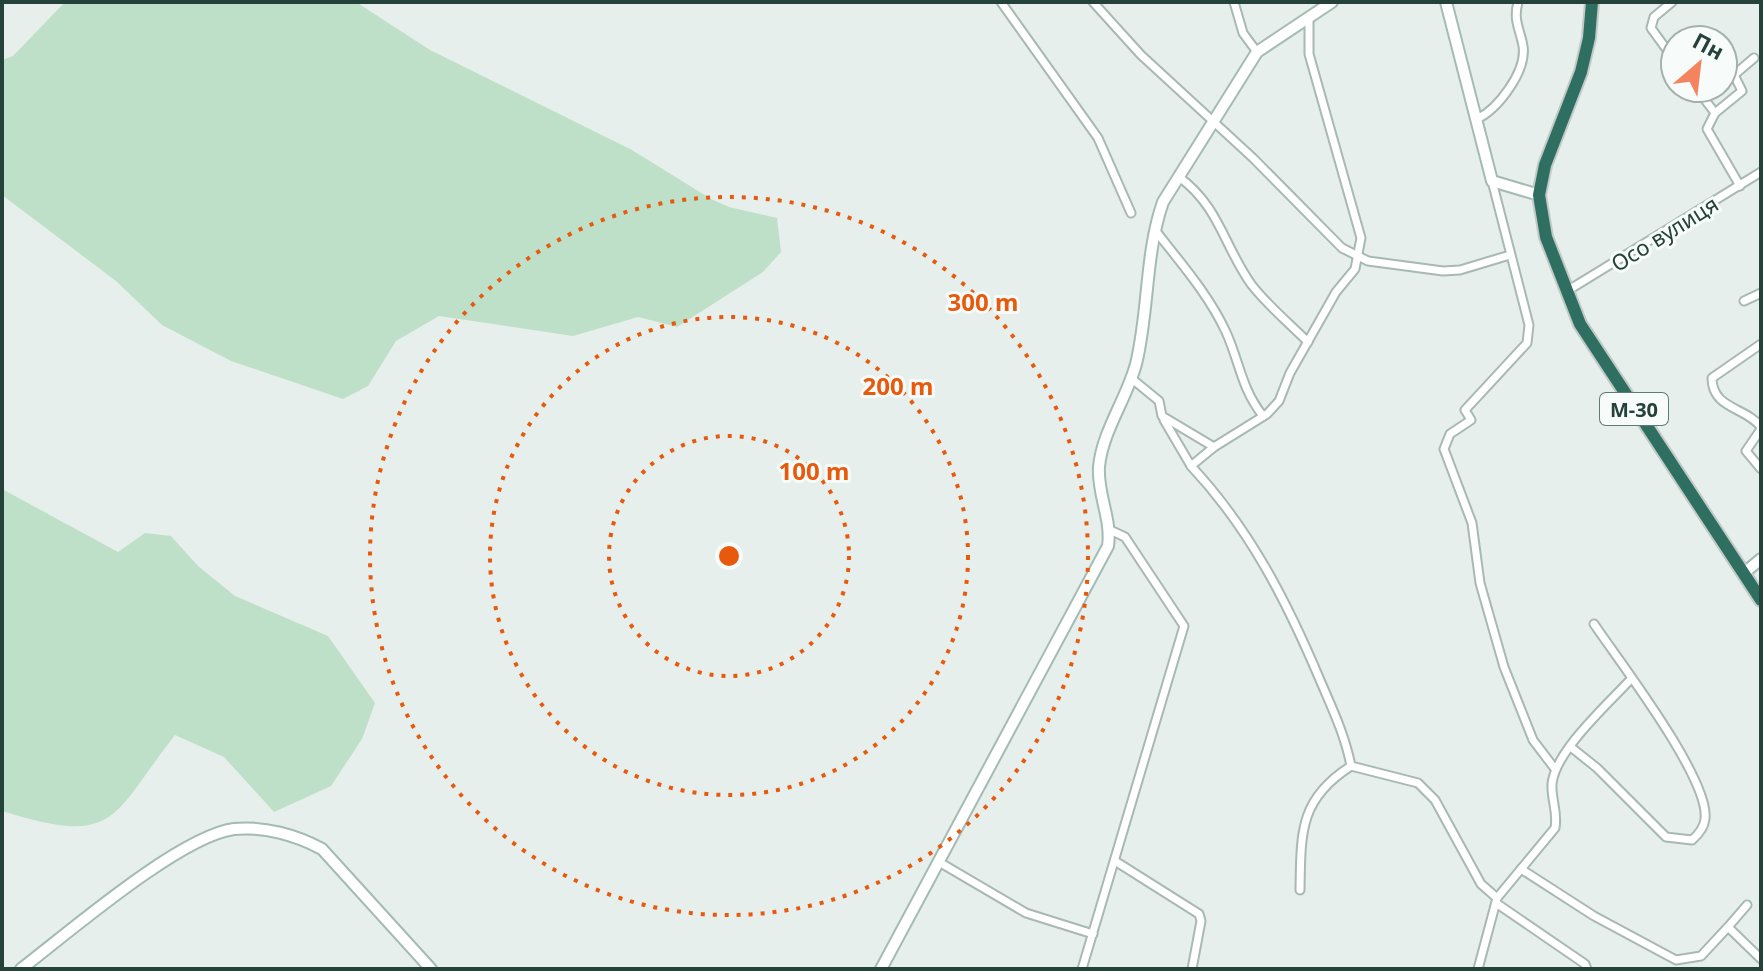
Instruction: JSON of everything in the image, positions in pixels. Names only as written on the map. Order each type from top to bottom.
[{"type":"highway","points":[[1538,199],[1545,165],[1581,72],[1596,5]]},
{"type":"highway","name":"М-30","points":[[1538,199],[1565,292],[1605,364],[1761,600]]},
{"type":"street","points":[[1001,2],[1098,138],[1131,213]]},
{"type":"street","points":[[1093,2],[1141,55],[1215,122],[1342,248],[1368,261],[1443,271],[1460,270],[1510,255]]},
{"type":"street","points":[[1234,2],[1243,33],[1257,52]]},
{"type":"street","points":[[881,969],[1108,546],[1110,530],[1099,468],[1131,378],[1145,327],[1155,230],[1163,202],[1257,52],[1332,2]]},
{"type":"street","points":[[1446,2],[1529,325],[1527,343],[1465,410],[1471,420],[1450,434],[1444,449],[1472,523],[1480,583],[1504,667],[1533,740],[1555,769]]},
{"type":"street","points":[[1477,119],[1504,99],[1524,51],[1514,19],[1518,2]]},
{"type":"street","points":[[1659,39],[1651,28],[1654,17],[1672,2]]},
{"type":"street","points":[[1191,466],[1214,447],[1263,416],[1287,388],[1290,373],[1336,292],[1355,269],[1361,238],[1309,54],[1309,18]]},
{"type":"street","points":[[1740,186],[1707,129],[1715,113],[1742,91],[1734,75],[1754,58]]},
{"type":"street","points":[[1708,104],[1715,113]]},
{"type":"street","name":"Осо вулиця","points":[[1565,292],[1761,172]]},
{"type":"street","points":[[1179,177],[1210,205],[1226,244],[1251,283],[1308,342]]},
{"type":"street","points":[[1492,181],[1538,199]]},
{"type":"street","points":[[1155,230],[1190,274],[1226,333],[1247,396],[1263,416]]},
{"type":"street","points":[[1744,301],[1761,293]]},
{"type":"street","points":[[1761,344],[1712,378],[1715,393],[1723,402],[1750,415],[1761,428],[1746,451],[1761,469]]},
{"type":"street","points":[[1131,378],[1159,401],[1162,416],[1191,466],[1217,494],[1260,556],[1297,625],[1347,743],[1351,766]]},
{"type":"street","points":[[1162,416],[1214,447]]},
{"type":"street","points":[[1082,969],[1184,626],[1125,537],[1110,530]]},
{"type":"street","points":[[1744,573],[1761,559]]},
{"type":"street","points":[[1572,748],[1597,768],[1666,837],[1678,841],[1692,840],[1701,831],[1706,817],[1687,763],[1594,624]]},
{"type":"street","points":[[1478,969],[1497,900],[1555,828],[1557,815],[1552,787],[1555,769],[1631,679]]},
{"type":"street","points":[[1300,890],[1301,833],[1321,786],[1351,766],[1418,783],[1435,800],[1481,884],[1497,900],[1585,964],[1587,969]]},
{"type":"street","points":[[21,969],[190,844],[234,829],[302,838],[322,849],[431,969]]},
{"type":"street","points":[[1115,861],[1199,914],[1192,969]]},
{"type":"street","points":[[939,862],[1026,913],[1093,934]]},
{"type":"street","points":[[1521,869],[1594,916],[1676,960],[1701,956],[1747,905]]},
{"type":"street","points":[[1728,927],[1761,959]]},
{"type":"green space","points":[[65,2],[356,2],[430,50],[632,150],[711,199],[729,207],[777,218],[781,252],[763,272],[677,327],[638,317],[573,336],[439,316],[396,341],[368,386],[343,399],[231,361],[162,325],[116,281],[2,195],[2,60],[13,56]]},
{"type":"green space","points":[[2,489],[118,552],[145,533],[171,536],[198,566],[235,596],[328,636],[375,703],[362,739],[331,786],[274,812],[224,757],[175,735],[137,787],[108,818],[91,825],[69,826],[2,811]]}]
